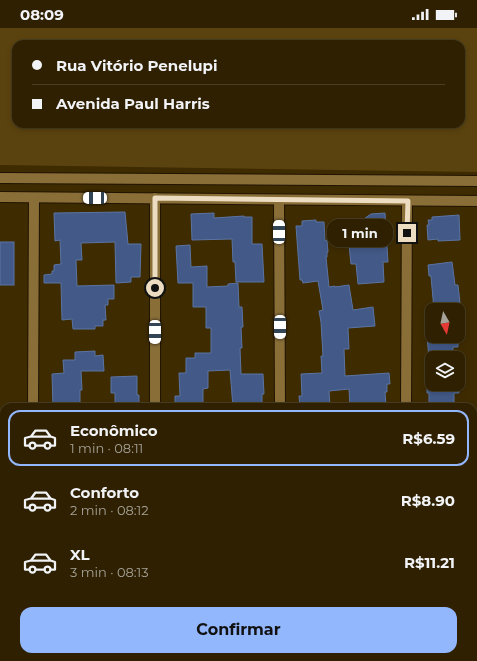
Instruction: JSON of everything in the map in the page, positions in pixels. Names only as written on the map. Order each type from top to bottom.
[{"type":"street","points":[[0,178],[477,181]]},
{"type":"street","points":[[0,197],[477,201]]},
{"type":"street","points":[[33,403],[34,198]]},
{"type":"street","points":[[155,198],[155,403]]},
{"type":"street","points":[[279,200],[280,403]]},
{"type":"street","points":[[406,403],[408,201]]},
{"type":"shaded area","points":[[0,28],[477,28],[477,172],[0,165]]},
{"type":"building","points":[[125,212],[128,244],[141,244],[140,277],[131,277],[131,282],[116,283],[115,242],[81,243],[82,260],[76,260],[77,286],[114,285],[114,299],[108,299],[108,305],[105,305],[106,320],[103,320],[103,326],[95,326],[95,329],[73,329],[72,319],[62,320],[61,283],[44,283],[44,275],[52,274],[52,271],[54,271],[54,265],[61,264],[60,240],[55,241],[54,213]]},
{"type":"building","points":[[214,213],[214,218],[244,216],[252,217],[252,244],[262,244],[264,282],[236,282],[232,239],[192,240],[191,214]]},
{"type":"building","points":[[385,213],[388,262],[383,262],[384,282],[358,284],[356,264],[351,264],[349,245],[374,243],[358,223],[371,214]]},
{"type":"building","points":[[459,215],[460,240],[428,240],[428,220],[432,220],[432,217]]},
{"type":"building","points":[[316,220],[316,222],[324,222],[325,241],[327,240],[328,252],[326,257],[329,287],[349,285],[353,310],[373,307],[375,326],[348,328],[349,349],[344,349],[345,376],[389,373],[390,384],[387,384],[387,392],[385,392],[386,403],[350,403],[349,389],[329,391],[330,403],[300,403],[299,396],[302,396],[301,374],[322,373],[321,356],[323,356],[319,311],[323,310],[318,281],[303,283],[302,280],[300,280],[296,226],[302,226],[302,221]]},
{"type":"building","points":[[0,242],[14,242],[14,285],[0,285]]},
{"type":"building","points":[[190,245],[191,267],[207,266],[207,287],[228,286],[228,284],[238,283],[239,307],[242,307],[243,327],[241,327],[242,348],[240,348],[241,374],[263,374],[264,394],[262,394],[262,403],[233,403],[230,370],[208,371],[208,388],[203,389],[203,403],[175,403],[175,396],[180,396],[179,373],[186,373],[186,358],[195,358],[195,353],[211,353],[211,328],[206,328],[206,307],[193,307],[193,283],[178,283],[176,246]]},
{"type":"building","points":[[452,262],[455,285],[458,285],[460,303],[433,303],[431,276],[429,276],[428,265]]},
{"type":"building","points":[[428,343],[458,343],[458,347],[453,347],[453,351],[428,351]]},
{"type":"building","points":[[95,351],[95,356],[103,355],[104,371],[81,371],[82,390],[80,390],[80,403],[53,403],[52,374],[64,373],[63,360],[75,360],[75,352]]},
{"type":"building","points":[[137,376],[137,395],[139,395],[139,403],[115,403],[115,393],[111,393],[111,377]]},
{"type":"building","points":[[427,391],[459,391],[459,393],[454,393],[454,403],[429,403],[429,393],[427,393]]},
{"type":"route","points":[[155,288],[155,198],[408,201],[407,233]]}]
